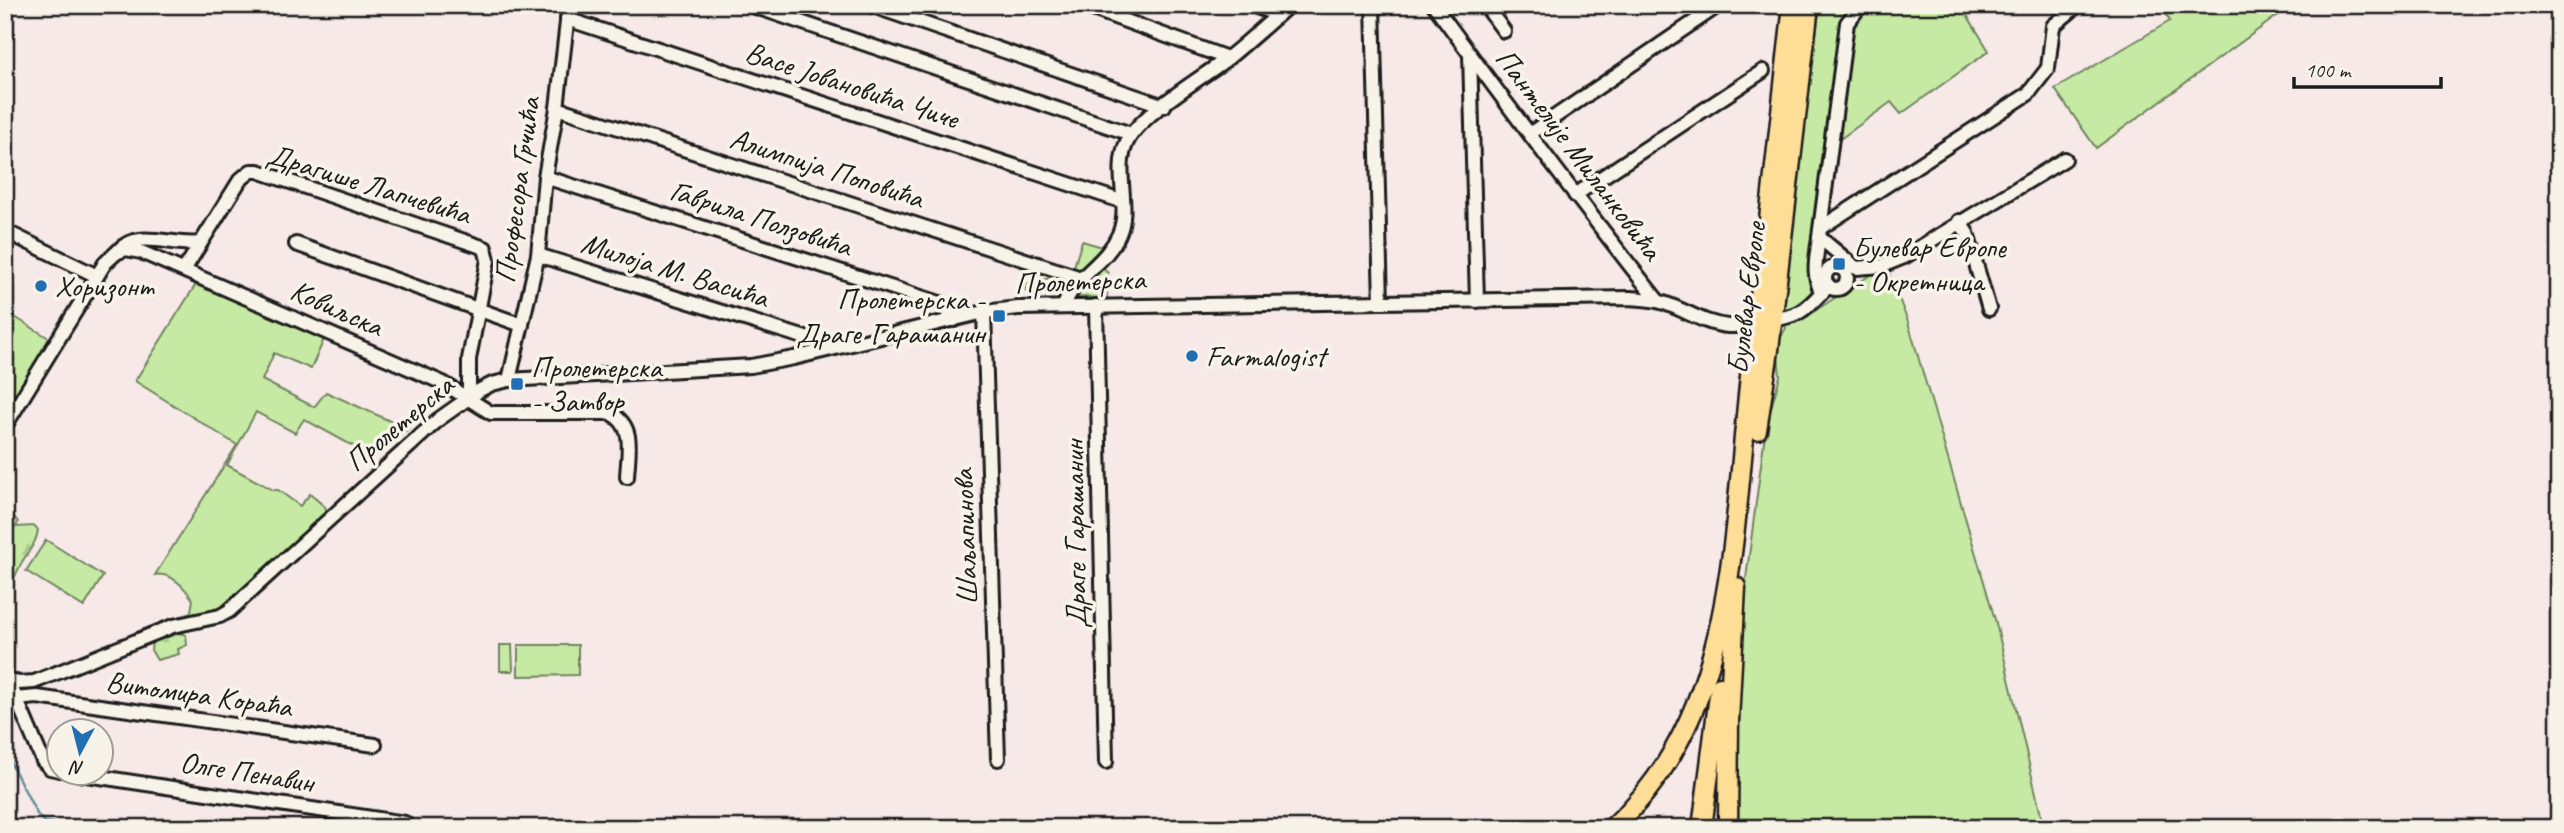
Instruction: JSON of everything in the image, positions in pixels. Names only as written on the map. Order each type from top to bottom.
[{"type":"main road","name":"Булевар Европе","points":[[1765,321],[1793,5]]},
{"type":"main road","name":"Булевар Европе","points":[[1730,596],[1809,5]]},
{"type":"main road","points":[[1702,828],[1730,596]]},
{"type":"main road","points":[[1612,828],[1629,811],[1657,774],[1688,722],[1707,676],[1730,596]]},
{"type":"main road","points":[[1728,828],[1730,596]]},
{"type":"street","name":"Професора Грчића","points":[[509,380],[538,255],[545,177],[557,108],[569,5]]},
{"type":"street","points":[[750,5],[1131,134]]},
{"type":"street","points":[[870,5],[1164,106]]},
{"type":"street","points":[[1082,5],[1227,58]]},
{"type":"street","points":[[1252,5],[1278,15]]},
{"type":"street","points":[[1064,306],[1072,289],[1107,254],[1119,234],[1123,221],[1122,160],[1131,134],[1289,5]]},
{"type":"street","points":[[1373,5],[1381,302]]},
{"type":"street","name":"Пантелије Миланковића","points":[[1434,5],[1531,133],[1574,195],[1658,301]]},
{"type":"street","points":[[1485,5],[1504,31]]},
{"type":"street","points":[[1531,133],[1719,5]]},
{"type":"street","points":[[1825,289],[1816,283],[1815,275],[1847,23],[1861,5]]},
{"type":"street","points":[[1821,232],[2028,93],[2048,68],[2053,26],[2078,5]]},
{"type":"street","name":"Васе Јовановића Чиче","points":[[567,19],[1121,201]]},
{"type":"street","points":[[1469,54],[1477,301]]},
{"type":"street","points":[[1574,195],[1763,71]]},
{"type":"street","name":"Алимпија Поповића","points":[[557,108],[1081,278]]},
{"type":"street","points":[[1821,232],[1851,271],[1882,266],[1904,257],[2065,159]]},
{"type":"street","name":"Драгише Лапчевића","points":[[184,270],[216,216],[246,174],[258,171],[485,248],[488,260],[477,310]]},
{"type":"street","name":"Гаврила Ползовића","points":[[545,177],[943,304],[954,320]]},
{"type":"street","points":[[1959,222],[1967,233],[1989,309]]},
{"type":"street","points":[[5,232],[97,276]]},
{"type":"street","points":[[5,426],[105,263],[125,243],[132,240],[200,243]]},
{"type":"street","points":[[296,244],[522,325]]},
{"type":"street","name":"Ковиљска","points":[[116,253],[127,249],[141,252],[184,270],[443,383],[491,413],[610,414],[621,419],[628,430],[627,477]]},
{"type":"street","name":"Милоја М. Васића","points":[[538,255],[837,347]]},
{"type":"street","name":"Пролетерска","points":[[8,680],[25,684],[34,682],[173,626],[220,616],[229,611],[439,419],[492,384],[509,380],[751,366],[984,313],[1064,306],[1630,298],[1658,301],[1705,321],[1743,327],[1799,313],[1809,307],[1825,289],[1842,287],[1851,271]]},
{"type":"street","name":"Драге Гарашанин","points":[[1096,306],[1106,762]]},
{"type":"street","points":[[469,397],[467,377],[477,310]]},
{"type":"street","name":"Шаљапинова","points":[[984,313],[998,759]]},
{"type":"street","points":[[8,680],[46,764]]},
{"type":"street","name":"Витомира Кораћа","points":[[16,699],[37,697],[375,745]]},
{"type":"street","name":"Олге Пенавин","points":[[116,779],[405,823]]},
{"type":"green space","points":[[1820,5],[1850,5],[1849,19],[1871,5],[1961,5],[1989,51],[1901,114],[1891,102],[1836,142],[1813,312],[1886,265],[1908,322],[1996,623],[2044,828],[1738,828],[1737,669],[1766,426],[1780,376],[1777,344],[1786,328],[1779,318]]},
{"type":"green space","points":[[2161,5],[2292,5],[2096,148],[2055,89],[2170,21]]},
{"type":"green space","points":[[1082,241],[1106,248],[1083,271],[1073,270]]},
{"type":"green space","points":[[1102,268],[1108,273],[1107,298],[1077,297],[1075,294]]},
{"type":"green space","points":[[1058,276],[1058,292],[1026,292],[1025,284]]},
{"type":"green space","points":[[198,281],[325,337],[311,369],[274,353],[262,380],[314,407],[326,392],[408,429],[373,457],[304,419],[295,433],[256,412],[227,465],[273,490],[278,490],[300,506],[310,494],[327,511],[226,605],[212,611],[185,616],[191,611],[193,600],[190,595],[172,578],[155,575],[237,445],[135,381]]},
{"type":"green space","points":[[5,311],[52,340],[5,415]]},
{"type":"green space","points":[[5,514],[12,514],[18,522],[16,527],[35,526],[38,530],[34,543],[15,576],[5,587]]},
{"type":"green space","points":[[46,540],[103,576],[84,607],[26,571]]},
{"type":"green space","points":[[180,633],[186,635],[187,645],[178,649],[179,654],[157,660],[151,650],[152,642]]},
{"type":"green space","points":[[500,645],[512,645],[513,671],[500,671]]},
{"type":"green space","points":[[518,645],[578,645],[578,675],[518,676]]},
{"type":"waterway","points":[[5,752],[37,814],[44,822],[88,828]]},
{"type":"place","name":"Булевар Европе - Окретница","points":[[1839,264]]},
{"type":"place","name":"Хоризонт","points":[[41,286]]},
{"type":"place","name":"Пролетерска - Драге Гарашанин","points":[[999,316]]},
{"type":"place","name":"Farmalogist","points":[[1192,356]]},
{"type":"place","name":"Пролетерска - Затвор","points":[[517,384]]}]
